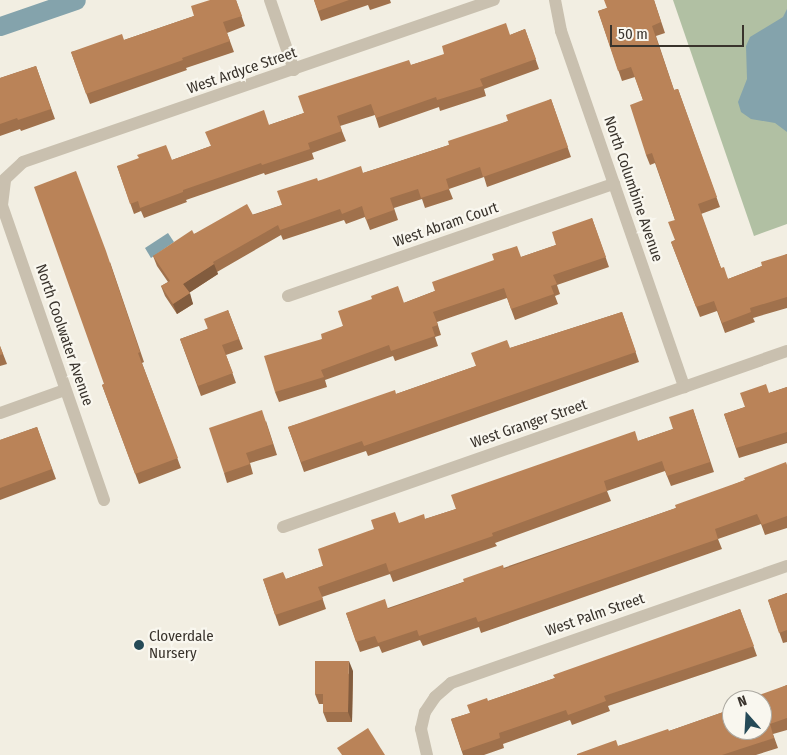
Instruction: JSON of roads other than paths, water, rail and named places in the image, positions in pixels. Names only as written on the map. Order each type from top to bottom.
[{"type":"street","points":[[270,0],[294,70]]},
{"type":"street","name":"West Ardyce Street","points":[[5,179],[24,162],[494,0]]},
{"type":"street","name":"North Columbine Avenue","points":[[555,0],[561,31],[684,387]]},
{"type":"street","name":"North Coolwater Avenue","points":[[5,179],[2,205],[104,500]]},
{"type":"street","name":"West Abram Court","points":[[288,296],[614,184]]},
{"type":"street","name":"West Granger Street","points":[[282,528],[787,351]]},
{"type":"street","points":[[0,413],[66,390]]},
{"type":"street","name":"West Palm Street","points":[[427,755],[422,729],[425,712],[434,697],[451,683],[787,566]]},
{"type":"water","points":[[787,9],[787,132],[775,123],[751,119],[741,112],[738,102],[747,79],[746,46],[750,37],[783,17]]},
{"type":"water","points":[[168,233],[174,242],[151,258],[145,248]]},
{"type":"waterway","points":[[0,26],[76,0]]},
{"type":"place","name":"Cloverdale Nursery","points":[[139,645]]}]
